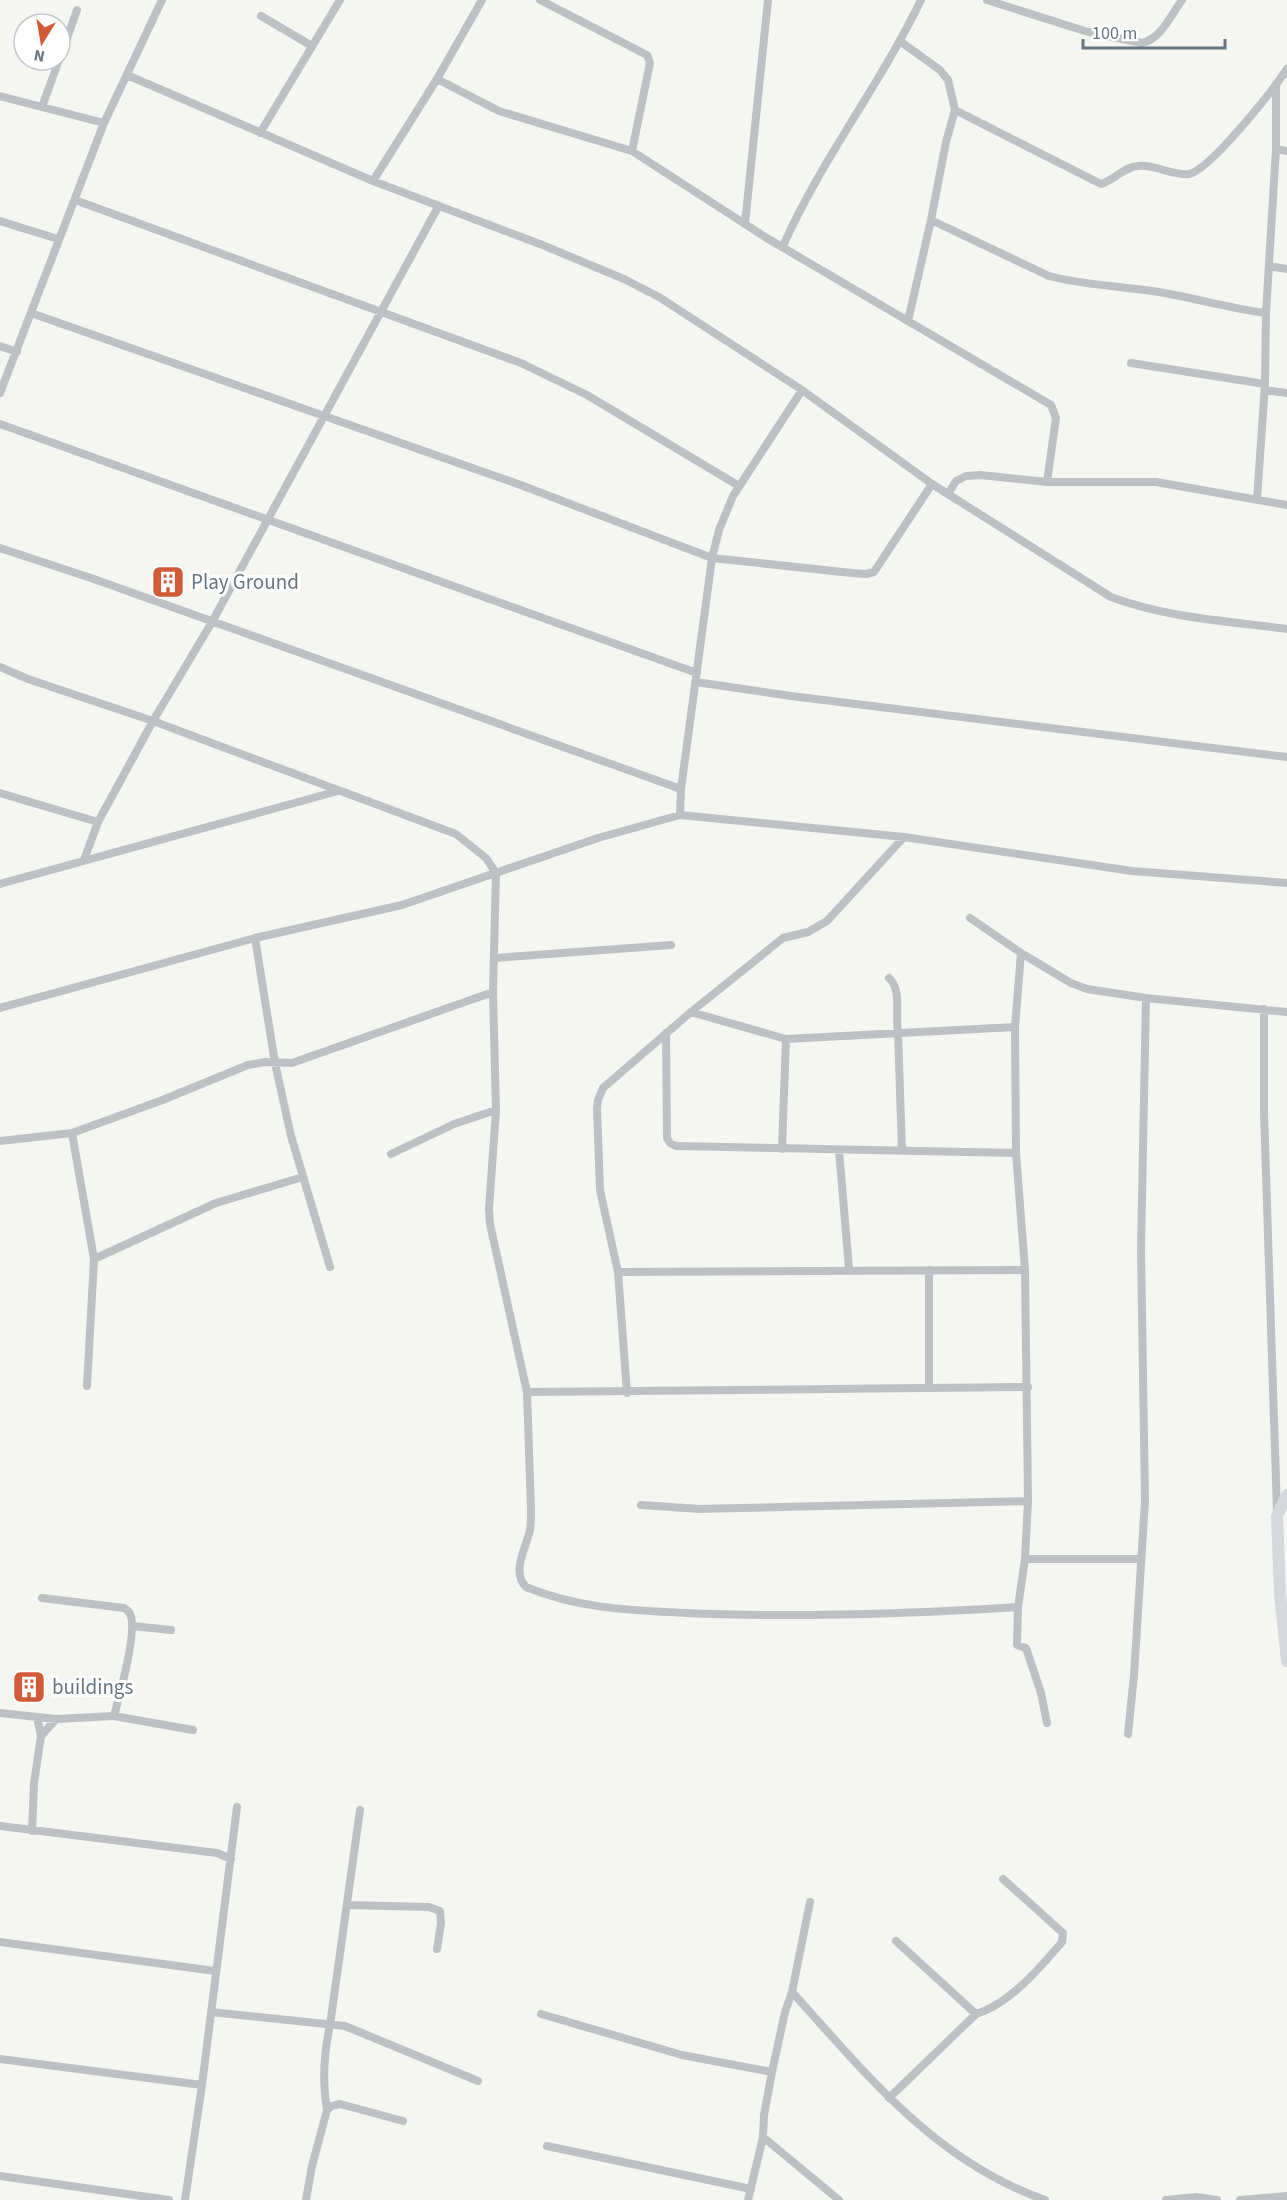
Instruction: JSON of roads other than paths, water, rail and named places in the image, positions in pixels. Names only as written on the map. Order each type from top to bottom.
[{"type":"street","points":[[0,393],[104,123],[162,0]]},
{"type":"street","points":[[260,133],[340,0]]},
{"type":"street","points":[[373,181],[437,79],[482,0]]},
{"type":"street","points":[[540,0],[647,55],[650,59],[632,151]]},
{"type":"street","points":[[746,224],[768,0]]},
{"type":"street","points":[[783,246],[803,201],[901,42],[921,0]]},
{"type":"street","points":[[987,0],[1018,4],[1088,32],[1142,44],[1157,36],[1182,0]]},
{"type":"street","points":[[72,24],[77,10]]},
{"type":"street","points":[[261,16],[312,46]]},
{"type":"street","points":[[901,42],[940,70],[948,80],[955,110],[946,142],[908,321]]},
{"type":"street","points":[[955,110],[1101,184],[1125,170],[1138,166],[1187,174],[1195,171],[1237,131],[1276,86],[1287,69]]},
{"type":"street","points":[[42,107],[55,72]]},
{"type":"street","points":[[127,75],[373,181],[540,244],[624,279],[659,297],[802,390],[932,484],[1111,597],[1137,607],[1164,613],[1287,629]]},
{"type":"street","points":[[437,79],[499,111],[632,151],[746,224],[1052,405],[1056,418],[1047,482]]},
{"type":"street","points":[[1257,500],[1265,387],[1276,86]]},
{"type":"street","points":[[0,96],[104,123]]},
{"type":"street","points":[[1275,149],[1287,151]]},
{"type":"street","points":[[75,200],[521,363],[587,395],[739,486]]},
{"type":"street","points":[[84,860],[98,822],[153,721],[212,622],[438,207]]},
{"type":"street","points":[[931,220],[1049,276],[1069,281],[1154,291],[1228,308],[1266,313]]},
{"type":"street","points":[[0,221],[58,239]]},
{"type":"street","points":[[1269,266],[1287,269]]},
{"type":"street","points":[[31,314],[518,484],[711,558],[852,573],[874,572],[932,484]]},
{"type":"street","points":[[0,346],[17,351]]},
{"type":"street","points":[[1131,363],[1287,393]]},
{"type":"street","points":[[680,816],[681,789],[711,558],[719,530],[739,486],[802,390]]},
{"type":"street","points":[[0,424],[696,677],[791,696],[1287,757]]},
{"type":"street","points":[[948,494],[956,481],[966,476],[980,475],[1047,482],[1156,482],[1287,505]]},
{"type":"street","points":[[0,548],[91,578],[681,789]]},
{"type":"street","points":[[0,668],[153,721],[456,834],[486,858],[496,873],[493,992],[496,1110],[490,1224],[527,1392],[531,1510],[530,1529],[519,1572],[520,1581],[526,1587],[578,1603],[604,1608],[745,1616],[936,1612],[1018,1607]]},
{"type":"street","points":[[0,884],[338,791]]},
{"type":"street","points":[[0,794],[98,822]]},
{"type":"street","points":[[0,1008],[255,938],[402,905],[607,835],[680,816],[904,837],[1132,871],[1287,883]]},
{"type":"street","points":[[627,1393],[618,1272],[600,1190],[598,1100],[603,1088],[691,1012],[783,938],[808,932],[827,921],[904,837]]},
{"type":"street","points":[[970,918],[1071,983],[1086,989],[1146,998],[1287,1012]]},
{"type":"street","points":[[255,938],[275,1063],[291,1136],[330,1267]]},
{"type":"street","points":[[495,958],[671,945]]},
{"type":"street","points":[[1022,953],[1015,1027],[1016,1153],[1025,1270],[1028,1501],[1025,1559],[1018,1607],[1017,1645],[1026,1648],[1041,1693],[1047,1724]]},
{"type":"street","points":[[889,978],[896,987],[897,994],[902,1151]]},
{"type":"street","points":[[0,1141],[72,1133],[248,1065],[265,1062],[292,1064],[493,992]]},
{"type":"street","points":[[1128,1734],[1145,1501],[1142,1249],[1146,998]]},
{"type":"street","points":[[1264,1009],[1264,1112],[1277,1516],[1280,1594],[1287,1661]]},
{"type":"street","points":[[691,1012],[786,1039],[1015,1027]]},
{"type":"street","points":[[666,1033],[667,1138],[676,1146],[1016,1153]]},
{"type":"street","points":[[782,1149],[786,1039]]},
{"type":"street","points":[[391,1154],[445,1128],[496,1110]]},
{"type":"street","points":[[72,1133],[94,1259],[87,1386]]},
{"type":"street","points":[[839,1150],[849,1269]]},
{"type":"street","points":[[94,1259],[216,1203],[303,1177]]},
{"type":"street","points":[[618,1272],[849,1269],[1025,1270]]},
{"type":"street","points":[[929,1270],[929,1387]]},
{"type":"street","points":[[527,1392],[627,1393],[1028,1387]]},
{"type":"street","points":[[1277,1516],[1287,1495]]},
{"type":"street","points":[[640,1505],[700,1509],[1028,1501]]},
{"type":"street","points":[[1025,1559],[1140,1559]]},
{"type":"street","points":[[42,1598],[124,1608],[131,1616],[132,1626],[124,1679],[114,1716]]},
{"type":"street","points":[[132,1626],[171,1630]]},
{"type":"street","points":[[0,1713],[56,1719],[114,1716],[193,1730]]},
{"type":"street","points":[[32,1831],[34,1783],[41,1736],[37,1717]]},
{"type":"street","points":[[41,1736],[56,1719]]},
{"type":"street","points":[[185,2200],[237,1807]]},
{"type":"street","points":[[306,2200],[312,2166],[327,2110],[325,2047],[360,1810]]},
{"type":"street","points":[[0,1826],[217,1853],[231,1859]]},
{"type":"street","points":[[889,2098],[976,2014],[1004,2002],[1062,1942],[1063,1933],[1003,1879]]},
{"type":"street","points":[[748,2200],[763,2137],[764,2115],[784,2012],[792,1992],[810,1902]]},
{"type":"street","points":[[347,1905],[429,1906],[440,1911],[441,1923],[437,1949]]},
{"type":"street","points":[[896,1941],[976,2014]]},
{"type":"street","points":[[0,1942],[215,1971]]},
{"type":"street","points":[[792,1992],[915,2124],[972,2165],[1023,2192],[1045,2200]]},
{"type":"street","points":[[211,2012],[345,2026],[478,2082]]},
{"type":"street","points":[[541,2014],[682,2055],[772,2072]]},
{"type":"street","points":[[0,2059],[202,2085]]},
{"type":"street","points":[[327,2110],[340,2104],[403,2121]]},
{"type":"street","points":[[763,2137],[838,2200]]},
{"type":"street","points":[[547,2146],[751,2189]]},
{"type":"street","points":[[0,2176],[169,2200]]},
{"type":"street","points":[[1240,2200],[1287,2196]]},
{"type":"street","points":[[1166,2200],[1196,2197],[1217,2200]]},
{"type":"place","name":"Play Ground","points":[[168,582]]},
{"type":"place","name":"buildings","points":[[29,1687]]}]
